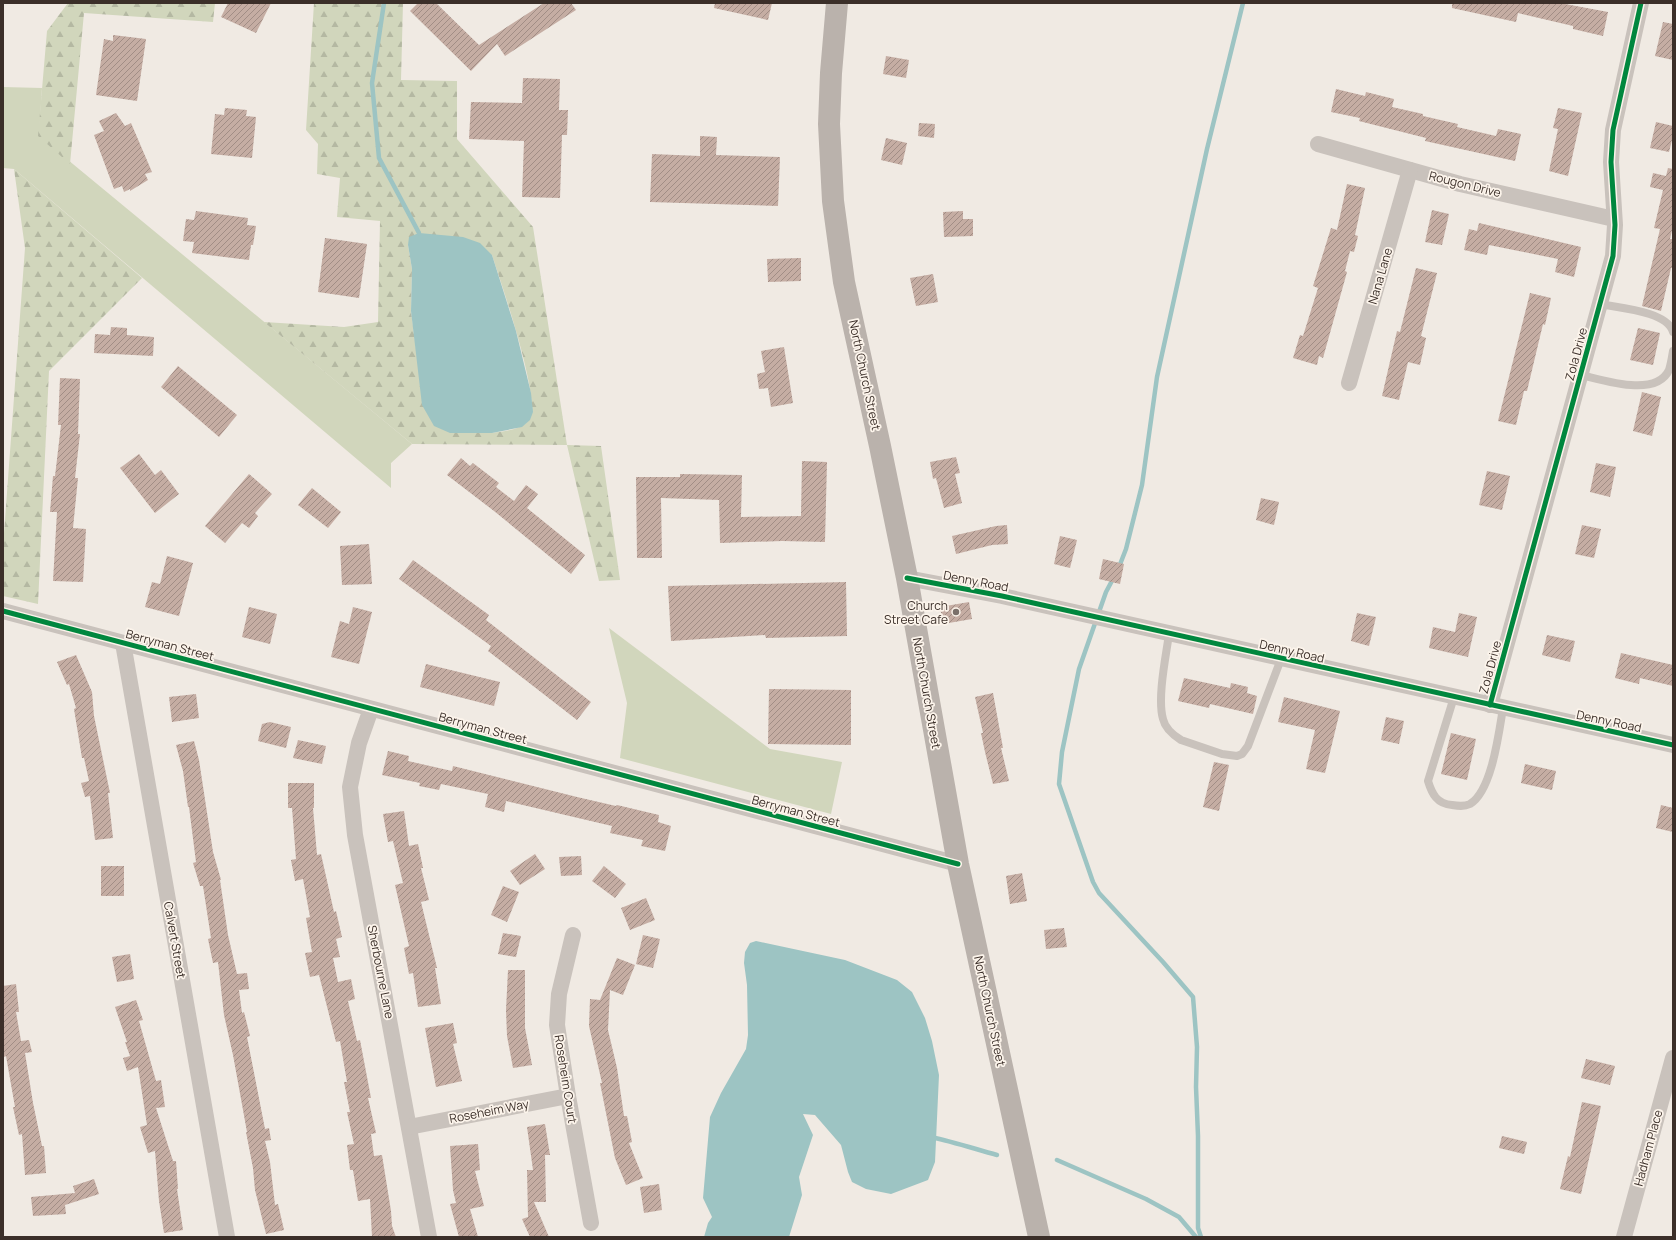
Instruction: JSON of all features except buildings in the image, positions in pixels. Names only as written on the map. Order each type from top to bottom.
[{"type":"main road","name":"North Church Street","points":[[837,3],[831,73],[829,124],[833,201],[844,282],[874,417],[907,578],[958,864],[1039,1237]]},
{"type":"street","name":"Zola Drive","points":[[1496,706],[1613,256],[1614,219],[1611,162],[1613,130],[1641,3]]},
{"type":"street","name":"Rougon Drive","points":[[1318,144],[1460,184],[1614,219]]},
{"type":"street","name":"Nana Lane","points":[[1349,383],[1410,170]]},
{"type":"street","name":"Denny Road","points":[[907,578],[1002,596],[1673,745]]},
{"type":"street","name":"Berryman Street","points":[[3,611],[958,864]]},
{"type":"street","name":"Calvert Street","points":[[123,643],[227,1237]]},
{"type":"street","name":"Sherbourne Lane","points":[[371,709],[359,743],[350,787],[355,835],[410,1127],[429,1237]]},
{"type":"street","name":"Roseheim Court","points":[[573,935],[559,994],[557,1025],[591,1223]]},
{"type":"street","name":"Hadham Place","points":[[1624,1237],[1673,1058]]},
{"type":"street","name":"Roseheim Way","points":[[410,1127],[568,1096]]},
{"type":"lane","points":[[1600,304],[1656,316],[1667,323],[1673,332]]},
{"type":"lane","points":[[1581,375],[1630,385],[1650,385],[1657,382],[1666,374],[1669,369],[1673,351]]},
{"type":"lane","points":[[1169,634],[1162,696],[1163,719],[1169,730],[1181,740],[1226,755],[1237,756],[1245,751],[1281,659]]},
{"type":"lane","points":[[1454,697],[1428,781],[1432,794],[1436,799],[1448,805],[1461,806],[1470,804],[1479,795],[1489,776],[1496,706]]},
{"type":"green space","points":[[68,3],[215,3],[213,22],[84,13],[70,164],[38,136],[47,31]]},
{"type":"green space","points":[[314,3],[403,3],[401,80],[457,81],[457,139],[533,227],[567,445],[412,444],[264,322],[344,327],[378,322],[380,221],[337,217],[340,178],[317,174],[318,144],[306,130]],"holes":[[[408,245],[492,255],[519,340],[526,367],[532,409],[529,420],[522,426],[512,430],[492,433],[417,356],[411,311],[412,269]]]},
{"type":"green space","points":[[3,87],[42,88],[39,136],[412,444],[391,463],[391,488],[14,169],[3,168]]},
{"type":"green space","points":[[14,169],[142,278],[49,371],[38,604],[3,596],[3,547],[25,248]]},
{"type":"green space","points":[[567,445],[601,446],[620,580],[599,581]]},
{"type":"green space","points":[[609,628],[770,749],[842,762],[831,814],[620,758],[627,703]]},
{"type":"water","points":[[419,233],[463,237],[480,243],[492,255],[516,331],[531,393],[533,412],[530,420],[522,427],[492,433],[450,433],[434,426],[422,405],[411,311],[412,269],[408,245],[409,237]]},
{"type":"water","points":[[756,941],[845,960],[897,980],[912,992],[925,1018],[932,1041],[939,1075],[935,1162],[928,1180],[891,1194],[866,1189],[852,1182],[841,1145],[815,1115],[803,1114],[813,1135],[799,1177],[802,1195],[789,1237],[704,1237],[708,1223],[712,1217],[703,1198],[710,1117],[721,1093],[746,1049],[748,1035],[747,985],[744,963],[745,952],[750,943]]},
{"type":"waterway","points":[[384,3],[372,83],[379,158],[419,233]]},
{"type":"waterway","points":[[1119,567],[1126,549],[1142,485],[1157,377],[1207,149],[1243,3]]},
{"type":"waterway","points":[[1114,577],[1106,592],[1079,669],[1062,752],[1059,784],[1093,882],[1099,893],[1163,962],[1193,997],[1197,1047],[1196,1087],[1198,1136],[1198,1228],[1201,1237]]},
{"type":"waterway","points":[[931,1137],[997,1155]]},
{"type":"waterway","points":[[1057,1160],[1146,1199],[1179,1217],[1196,1237]]},
{"type":"cycle path","points":[[1490,705],[1613,256],[1615,225],[1611,162],[1613,130],[1641,3]]},
{"type":"cycle path","points":[[907,578],[1002,596],[1673,745]]},
{"type":"cycle path","points":[[3,611],[958,864]]},
{"type":"place","name":"Church Street Cafe","points":[[956,612]]}]
